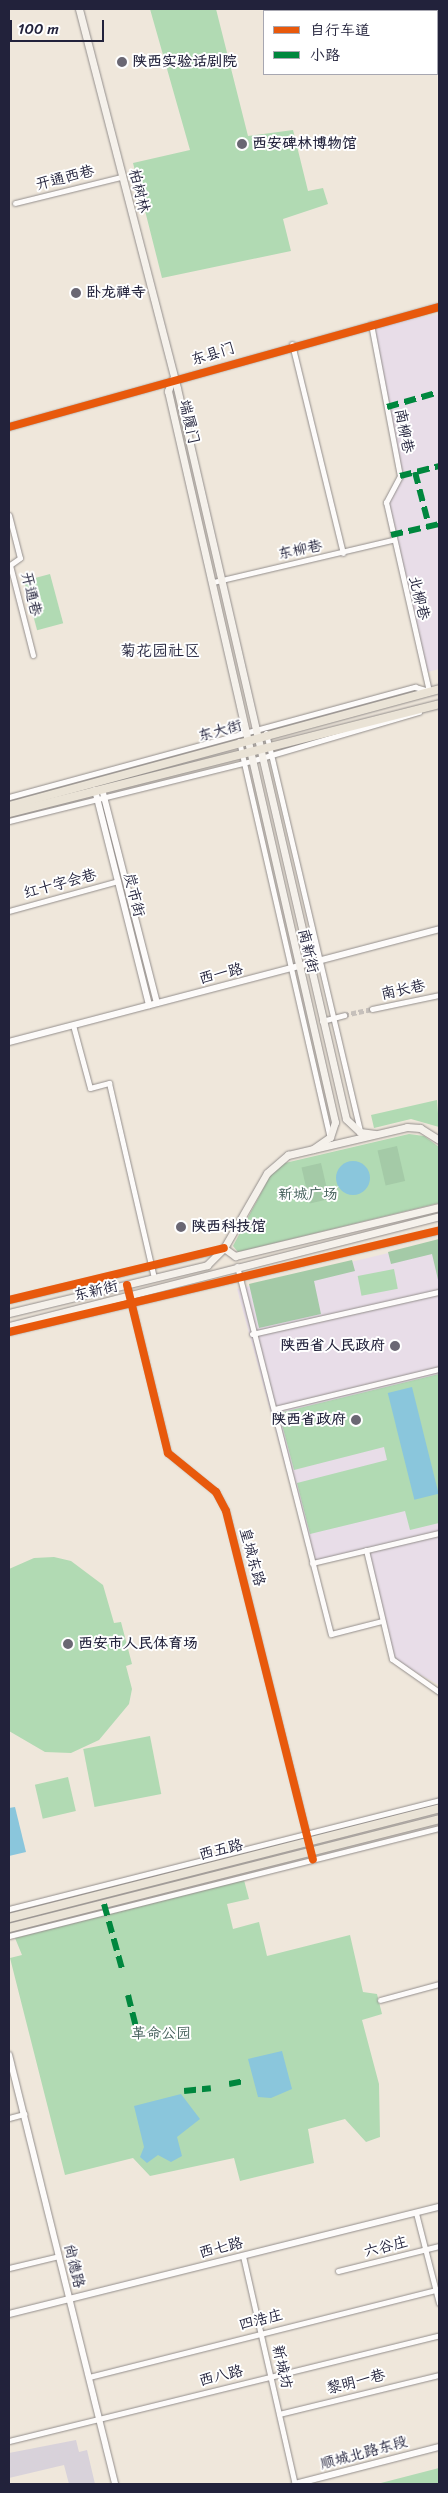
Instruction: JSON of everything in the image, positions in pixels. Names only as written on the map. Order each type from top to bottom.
[{"type":"main road","name":"柏树林","points":[[79,9],[172,380]]},
{"type":"main road","name":"端履门","points":[[172,380],[168,391],[260,747]]},
{"type":"main road","name":"端履门","points":[[217,581],[242,737],[246,751]]},
{"type":"main road","name":"东大街","points":[[9,806],[242,737],[439,689]]},
{"type":"main road","name":"东大街","points":[[9,813],[260,747],[437,704]]},
{"type":"main road","name":"南新街","points":[[260,747],[259,759],[346,1119],[360,1132]]},
{"type":"main road","name":"南新街","points":[[246,751],[247,762],[335,1122],[330,1137]]},
{"type":"main road","points":[[313,1148],[414,1127],[439,1140]]},
{"type":"main road","points":[[360,1132],[375,1134]]},
{"type":"main road","points":[[313,1148],[330,1137]]},
{"type":"main road","name":"东新街","points":[[9,1313],[207,1265],[224,1248],[267,1173],[288,1155],[313,1148]]},
{"type":"main road","points":[[224,1248],[230,1255],[244,1254],[439,1207]]},
{"type":"main road","name":"东新街","points":[[9,1326],[131,1300],[246,1262],[439,1216]]},
{"type":"main road","points":[[218,1270],[244,1254]]},
{"type":"main road","name":"西五路","points":[[9,1918],[308,1838],[439,1808]]},
{"type":"main road","name":"西五路","points":[[9,1928],[312,1855],[439,1819]]},
{"type":"street","name":"开通西巷","points":[[15,203],[121,177]]},
{"type":"street","name":"东县门","points":[[9,427],[292,344],[439,307]]},
{"type":"street","name":"南柳巷","points":[[371,323],[400,476],[386,502],[392,540]]},
{"type":"street","points":[[292,344],[343,554]]},
{"type":"street","name":"开通巷","points":[[9,515],[20,558],[10,565],[33,655]]},
{"type":"street","name":"东柳巷","points":[[217,581],[343,554],[392,540]]},
{"type":"street","name":"北柳巷","points":[[392,540],[429,692]]},
{"type":"street","points":[[9,821],[259,759],[408,717],[437,704]]},
{"type":"street","points":[[265,731],[360,1132]]},
{"type":"street","points":[[9,797],[242,737]]},
{"type":"street","points":[[247,762],[289,970],[330,1137]]},
{"type":"street","name":"炭市街","points":[[99,790],[118,882],[149,1005]]},
{"type":"street","name":"炭市街","points":[[101,799],[157,1003]]},
{"type":"street","name":"红十字会巷","points":[[9,911],[118,882]]},
{"type":"street","name":"西一路","points":[[9,1042],[289,970],[308,961],[439,929]]},
{"type":"street","name":"南长巷","points":[[372,1009],[439,996]]},
{"type":"street","points":[[322,1021],[344,1015]]},
{"type":"street","points":[[73,1025],[90,1088],[109,1083],[154,1278]]},
{"type":"street","points":[[9,1332],[131,1300],[240,1277],[439,1230]]},
{"type":"street","points":[[9,1300],[224,1248]]},
{"type":"street","points":[[237,1265],[252,1334],[274,1410],[331,1634],[382,1622]]},
{"type":"street","name":"皇城东路","points":[[127,1285],[168,1454],[216,1492],[226,1511],[312,1855]]},
{"type":"street","points":[[252,1334],[439,1292]]},
{"type":"street","points":[[274,1410],[439,1369]]},
{"type":"street","points":[[312,1563],[439,1533]]},
{"type":"street","points":[[366,1550],[392,1659],[439,1692]]},
{"type":"street","points":[[9,1909],[308,1838],[439,1800]]},
{"type":"street","points":[[9,1936],[312,1855],[439,1828]]},
{"type":"street","points":[[380,2000],[439,1984]]},
{"type":"street","name":"尚德路","points":[[9,2055],[115,2484]]},
{"type":"street","points":[[9,2118],[24,2114]]},
{"type":"street","name":"西七路","points":[[9,2314],[439,2207]]},
{"type":"street","points":[[416,2213],[438,2290],[439,2303]]},
{"type":"street","name":"六谷庄","points":[[338,2271],[439,2246]]},
{"type":"street","points":[[9,2268],[58,2256]]},
{"type":"street","name":"新城坊","points":[[243,2256],[272,2376],[295,2484]]},
{"type":"street","name":"四浩庄","points":[[89,2377],[438,2290]]},
{"type":"street","name":"西八路","points":[[9,2441],[439,2335]]},
{"type":"street","name":"黎明一巷","points":[[279,2414],[439,2375]]},
{"type":"street","name":"顺城北路东段","points":[[295,2484],[439,2446]]},
{"type":"shaded area","points":[[439,314],[439,669],[424,673],[386,502],[400,476],[372,327]]},
{"type":"shaded area","name":"陕西省政府","points":[[439,1241],[439,1685],[392,1659],[365,1550],[312,1563],[237,1289]]},
{"type":"shaded area","points":[[76,2440],[79,2452],[87,2450],[95,2484],[69,2484],[64,2465],[9,2478],[9,2453]]},
{"type":"green space","name":"西安碑林博物馆","points":[[150,9],[216,9],[248,136],[293,130],[308,191],[323,188],[328,204],[283,219],[291,251],[162,278],[133,163],[190,150]]},
{"type":"green space","points":[[50,574],[63,623],[37,630],[24,581]]},
{"type":"green space","points":[[437,1100],[439,1127],[411,1119],[374,1128],[371,1115]]},
{"type":"green space","name":"新城广场","points":[[409,1134],[424,1136],[439,1147],[439,1203],[238,1252],[233,1246],[272,1172],[285,1163]]},
{"type":"green space","points":[[397,1146],[405,1181],[386,1186],[378,1150]]},
{"type":"green space","points":[[321,1163],[329,1199],[310,1204],[302,1167]]},
{"type":"green space","points":[[439,1239],[439,1284],[432,1254],[391,1264],[388,1252]]},
{"type":"green space","points":[[352,1260],[355,1271],[314,1281],[321,1314],[259,1328],[249,1284]]},
{"type":"green space","points":[[394,1269],[398,1289],[361,1296],[358,1276]]},
{"type":"green space","points":[[439,1374],[439,1523],[410,1530],[405,1511],[310,1534],[297,1483],[387,1460],[384,1447],[294,1470],[279,1413]]},
{"type":"green space","name":"西安市人民体育场","points":[[54,1557],[71,1561],[103,1585],[114,1623],[121,1622],[132,1664],[126,1666],[132,1689],[129,1704],[99,1740],[71,1753],[45,1752],[9,1731],[9,1569],[34,1558]]},
{"type":"green space","points":[[150,1736],[161,1794],[95,1807],[83,1749]]},
{"type":"green space","points":[[68,1777],[76,1811],[43,1819],[35,1785]]},
{"type":"green space","name":"革命公园","points":[[244,1880],[249,1899],[227,1904],[233,1929],[259,1922],[267,1956],[350,1935],[363,1992],[377,1994],[382,2014],[362,2020],[379,2084],[380,2137],[366,2142],[345,2119],[308,2129],[314,2163],[240,2181],[234,2158],[150,2176],[133,2158],[65,2175],[10,1958],[22,1955],[15,1938]]},
{"type":"green space","points":[[439,2468],[439,2484],[377,2484]]},
{"type":"water","points":[[353,1161],[360,1162],[365,1166],[369,1171],[369,1185],[365,1190],[360,1194],[353,1195],[346,1194],[341,1190],[337,1185],[336,1178],[337,1171],[341,1166],[346,1162]]},
{"type":"water","points":[[412,1387],[439,1494],[414,1500],[388,1393]]},
{"type":"water","points":[[15,1807],[26,1852],[9,1856],[9,1808]]},
{"type":"water","points":[[282,2051],[292,2089],[271,2098],[258,2097],[248,2059]]},
{"type":"water","points":[[181,2094],[200,2119],[177,2137],[182,2156],[171,2162],[158,2155],[147,2163],[140,2157],[144,2147],[134,2106]]},
{"type":"tunnel","points":[[344,1015],[372,1009]]},
{"type":"marked path","points":[[387,407],[439,392]]},
{"type":"marked path","points":[[400,476],[439,466]]},
{"type":"marked path","points":[[415,472],[429,526]]},
{"type":"marked path","points":[[391,535],[439,524]]},
{"type":"marked path","points":[[104,1904],[122,1969]]},
{"type":"marked path","points":[[128,1995],[137,2030]]},
{"type":"marked path","points":[[229,2084],[244,2081]]},
{"type":"marked path","points":[[184,2091],[211,2088]]},
{"type":"cycle path","points":[[9,427],[439,307]]},
{"type":"cycle path","points":[[9,1332],[439,1230]]},
{"type":"cycle path","points":[[9,1300],[224,1248]]},
{"type":"cycle path","points":[[127,1285],[168,1453],[216,1492],[226,1511],[313,1859]]},
{"type":"place","name":"陕西实验话剧院","points":[[122,62]]},
{"type":"place","name":"西安碑林博物馆","points":[[242,144]]},
{"type":"place","name":"卧龙禅寺","points":[[76,293]]},
{"type":"place","name":"陕西科技馆","points":[[181,1227]]},
{"type":"place","name":"陕西省人民政府","points":[[395,1346]]},
{"type":"place","name":"陕西省政府","points":[[356,1420]]},
{"type":"place","name":"西安市人民体育场","points":[[68,1644]]},
{"type":"district","name":"菊花园社区","points":[[160,651]]}]
